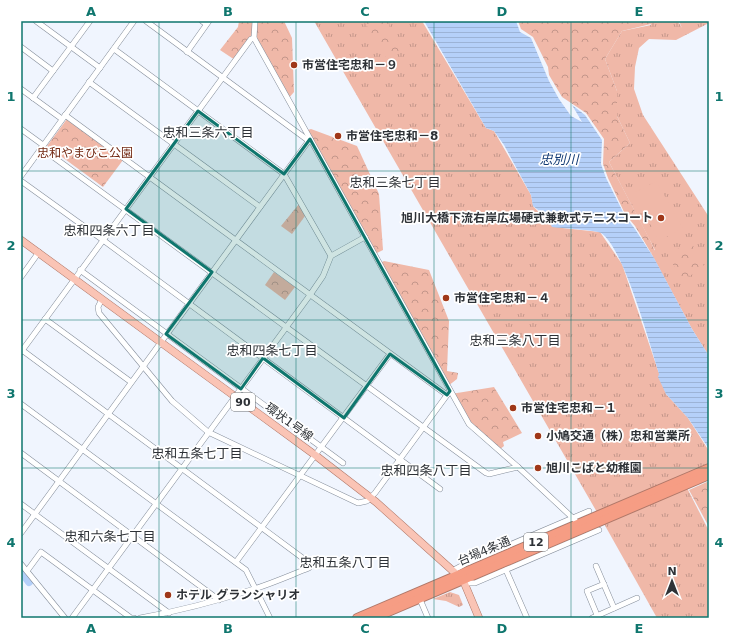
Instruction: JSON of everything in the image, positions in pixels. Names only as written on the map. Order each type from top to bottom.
[{"type":"highway","name":"台場4条通","points":[[616,511],[709,468]]},
{"type":"highway","name":"台場4条通","points":[[357,618],[418,595],[616,511],[709,475]]},
{"type":"highway","name":"台場4条通","points":[[374,618],[418,595]]},
{"type":"main road","name":"環状1号線","points":[[21,240],[236,396],[371,498],[459,577],[479,618]]},
{"type":"street","points":[[36,21],[100,68]]},
{"type":"street","points":[[33,98],[88,21]]},
{"type":"street","points":[[21,176],[23,168],[64,117],[134,21]]},
{"type":"street","points":[[146,21],[309,140]]},
{"type":"street","points":[[187,52],[208,23],[202,21]]},
{"type":"street","points":[[255,21],[254,38],[309,140],[365,237],[448,393],[469,424],[574,519]]},
{"type":"street","points":[[140,618],[169,613],[256,589],[309,568],[308,562],[22,351],[251,39],[254,38]]},
{"type":"street","points":[[21,47],[53,70]]},
{"type":"street","points":[[114,49],[284,174],[330,256]]},
{"type":"street","points":[[89,82],[260,207]]},
{"type":"street","points":[[21,89],[64,117],[149,177],[390,354],[448,393]]},
{"type":"street","points":[[21,129],[126,209],[486,473],[489,474],[518,467]]},
{"type":"street","points":[[21,533],[309,140]]},
{"type":"street","points":[[21,181],[440,489]]},
{"type":"street","points":[[72,618],[310,295],[323,276],[330,256],[365,237]]},
{"type":"street","points":[[21,277],[39,252]]},
{"type":"street","points":[[80,270],[343,463]]},
{"type":"street","points":[[102,299],[98,307],[99,313],[172,402],[208,432],[358,503],[362,503],[371,498],[448,393]]},
{"type":"street","points":[[45,319],[131,382]]},
{"type":"street","points":[[236,562],[390,354]]},
{"type":"street","points":[[21,404],[246,570],[270,618]]},
{"type":"street","points":[[21,453],[219,600]]},
{"type":"street","points":[[21,504],[169,613]]},
{"type":"street","points":[[589,511],[574,519],[464,564],[459,577],[475,582],[506,570],[581,536],[599,530]]},
{"type":"street","points":[[27,571],[41,552],[131,618],[134,618]]},
{"type":"street","points":[[21,564],[65,618]]},
{"type":"street","points":[[596,566],[614,608]]},
{"type":"street","points":[[506,570],[527,618]]},
{"type":"street","points":[[604,584],[587,591],[594,617],[637,598]]},
{"type":"street","points":[[418,595],[428,618]]},
{"type":"highlighted area","points":[[198,111],[284,174],[310,139],[450,391],[447,395],[390,354],[344,418],[263,358],[241,389],[166,334],[212,272],[126,209]]},
{"type":"green space","points":[[239,21],[284,21],[292,38],[294,92],[288,99],[254,38],[235,60],[220,50],[238,27]]},
{"type":"green space","points":[[314,21],[422,21],[486,128],[494,131],[531,195],[533,206],[553,227],[600,232],[622,264],[666,394],[688,418],[709,451],[709,466],[598,514]]},
{"type":"green space","points":[[364,21],[390,21],[389,26],[391,31],[388,39],[390,41],[397,40],[402,44],[403,49],[387,57],[385,56]]},
{"type":"green space","points":[[518,21],[649,21],[651,24],[622,31],[605,59],[617,91],[617,116],[630,143],[609,162],[655,251],[651,253],[635,226],[625,214],[608,178],[603,164],[604,139],[586,113],[562,97],[549,75],[548,67],[533,37],[521,29]]},
{"type":"green space","points":[[649,21],[678,21],[682,28],[679,21],[709,21],[709,23],[676,40],[649,39],[639,48],[635,67],[634,89],[643,115],[709,217],[709,356],[692,329],[651,253],[655,250],[609,162],[630,143],[617,116],[617,91],[605,59],[622,31],[651,25]]},
{"type":"green space","name":"忠和やまびこ公園","points":[[67,119],[123,160],[103,187],[47,146]]},
{"type":"green space","points":[[311,129],[357,146],[379,194],[383,250],[375,254],[305,131]]},
{"type":"green space","points":[[656,181],[683,228],[659,241],[634,193]]},
{"type":"green space","points":[[299,204],[305,216],[292,234],[281,226]]},
{"type":"green space","points":[[691,242],[705,268],[681,280],[668,254]]},
{"type":"green space","points":[[384,261],[429,270],[449,321],[447,371],[458,373],[457,379],[448,386],[380,263]]},
{"type":"green space","points":[[274,272],[295,287],[285,300],[265,285]]},
{"type":"green space","points":[[494,387],[522,433],[503,442],[504,446],[499,450],[469,424],[451,394]]},
{"type":"green space","points":[[709,481],[709,527],[689,490]]},
{"type":"green space","points":[[686,486],[709,531],[709,618],[657,618],[603,522]]},
{"type":"green space","points":[[450,592],[459,595],[463,605],[459,607],[446,601],[433,599]]},
{"type":"water","name":"忠別川","points":[[424,21],[516,21],[520,32],[531,38],[549,81],[571,116],[582,122],[572,105],[585,115],[602,140],[601,164],[606,178],[625,216],[654,258],[692,329],[709,356],[709,449],[688,418],[666,394],[658,377],[659,374],[635,298],[627,277],[610,242],[598,232],[552,227],[547,217],[533,206],[531,195],[504,145],[494,131],[486,128]]},
{"type":"waterway","points":[[21,571],[29,582]]},
{"type":"place","name":"市営住宅忠和－９","points":[[294,65]]},
{"type":"place","name":"市営住宅忠和－8","points":[[338,136]]},
{"type":"place","name":"旭川大橋下流右岸広場硬式兼軟式テニスコート","points":[[661,218]]},
{"type":"place","name":"市営住宅忠和－４","points":[[446,298]]},
{"type":"place","name":"市営住宅忠和－１","points":[[513,408]]},
{"type":"place","name":"小鳩交通（株）忠和営業所","points":[[538,436]]},
{"type":"place","name":"旭川こばと幼稚園","points":[[538,468]]},
{"type":"place","name":"ホテル グランシャリオ","points":[[168,595]]},
{"type":"district","name":"忠和三条六丁目","points":[[208,132]]},
{"type":"district","name":"忠和三条七丁目","points":[[395,182]]},
{"type":"district","name":"忠和四条六丁目","points":[[109,230]]},
{"type":"district","name":"忠和三条八丁目","points":[[515,340]]},
{"type":"district","name":"忠和四条七丁目","points":[[272,350]]},
{"type":"district","name":"忠和五条七丁目","points":[[197,453]]},
{"type":"district","name":"忠和四条八丁目","points":[[426,470]]},
{"type":"district","name":"忠和六条七丁目","points":[[110,536]]},
{"type":"district","name":"忠和五条八丁目","points":[[345,562]]}]
